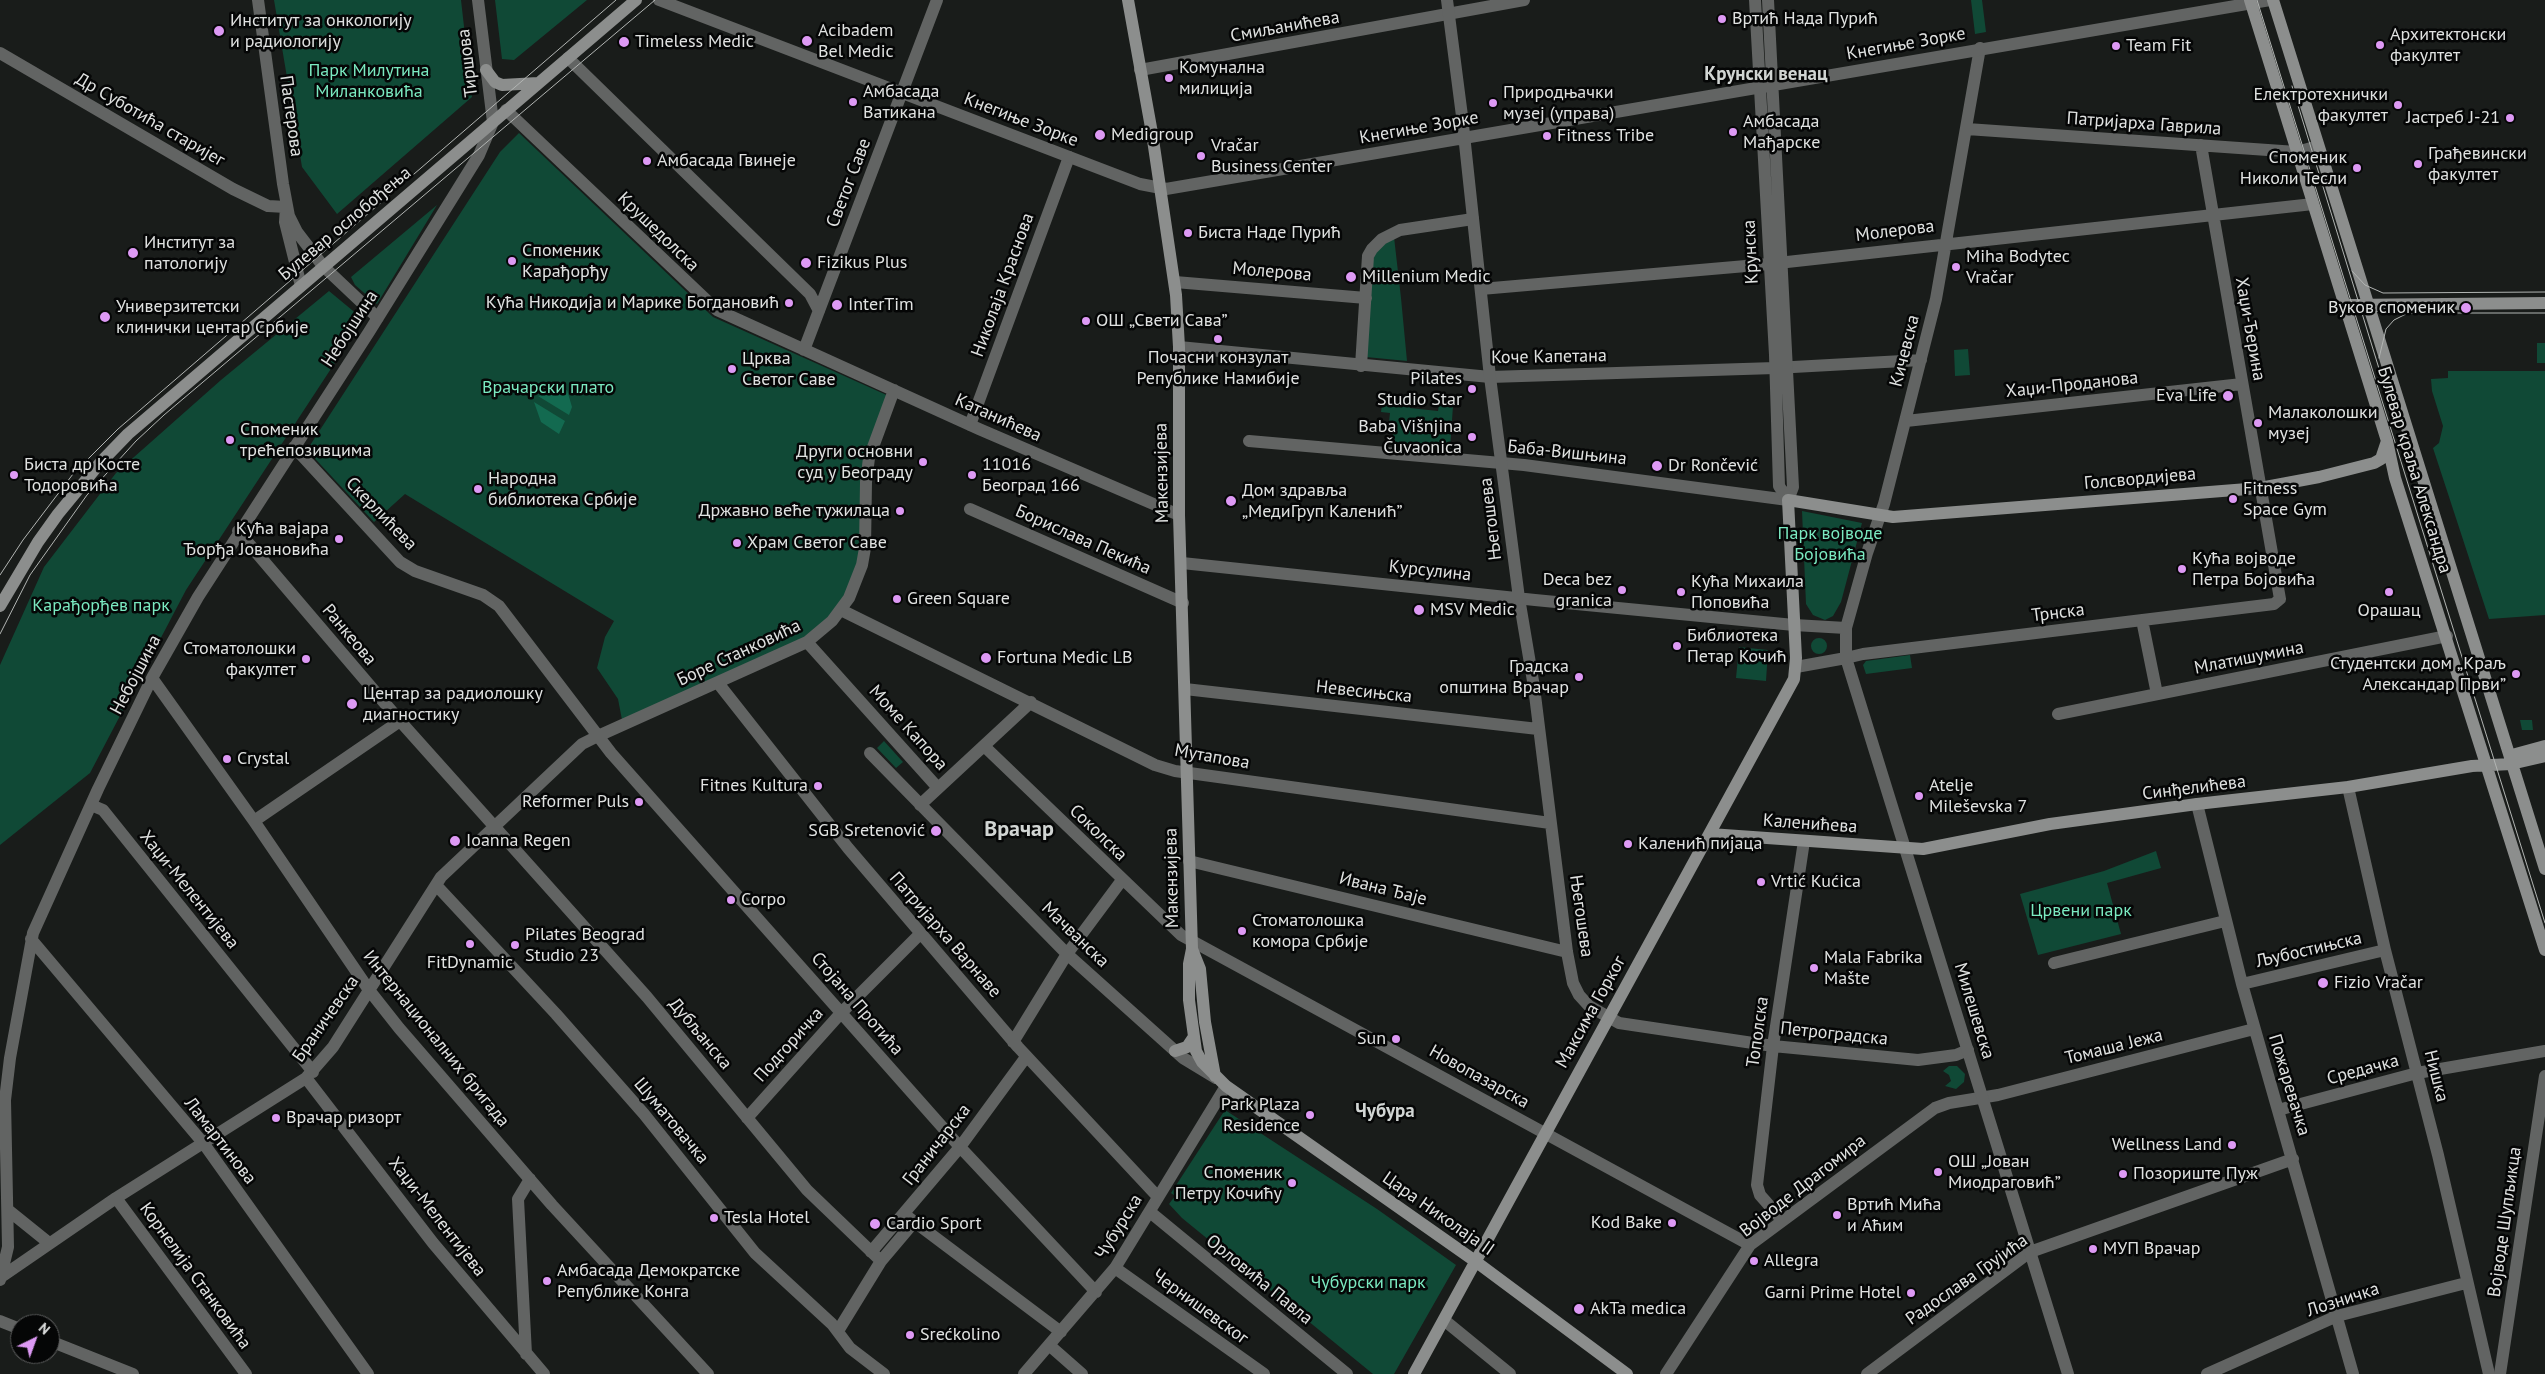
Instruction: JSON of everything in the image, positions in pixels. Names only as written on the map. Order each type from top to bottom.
[{"type":"main road","name":"Булевар ослобођења","points":[[0,606],[38,542],[100,463],[158,406],[636,0]]},
{"type":"main road","name":"Макензијева","points":[[1128,0],[1175,282],[1179,348],[1179,514],[1182,563],[1192,945],[1189,964],[1189,1000],[1193,1038],[1198,1055],[1221,1082]]},
{"type":"main road","name":"Булевар краља Александра","points":[[2272,0],[2545,869]]},
{"type":"main road","name":"Булевар краља Александра","points":[[2251,2],[2387,441],[2395,478],[2447,636],[2545,950]]},
{"type":"main road","points":[[486,70],[495,82],[505,86],[538,83]]},
{"type":"main road","points":[[2345,305],[2545,303]]},
{"type":"main road","name":"Голсвордијева","points":[[1880,516],[2260,488],[2319,477],[2374,463],[2381,459],[2387,441]]},
{"type":"main road","name":"Баба-Вишњина","points":[[1788,500],[1880,516]]},
{"type":"main road","name":"Крунска","points":[[1788,500],[1796,667]]},
{"type":"main road","name":"Максима Горког","points":[[1414,1374],[1794,679],[1796,667]]},
{"type":"main road","points":[[2510,760],[2545,746]]},
{"type":"main road","points":[[2510,760],[2545,756]]},
{"type":"main road","name":"Синђелићева","points":[[1907,849],[1923,849],[2050,824],[2197,804],[2348,787],[2510,760]]},
{"type":"main road","name":"Каленићева","points":[[1710,834],[1907,849]]},
{"type":"main road","name":"Макензијева","points":[[1192,945],[1200,969],[1204,1022],[1221,1082]]},
{"type":"main road","points":[[1175,1051],[1187,1047],[1193,1038]]},
{"type":"main road","name":"Цара Николаја II","points":[[1221,1082],[1475,1261],[1627,1374]]},
{"type":"street","name":"Пастерова","points":[[258,0],[286,207],[284,222],[301,286]]},
{"type":"street","name":"Тиршова","points":[[478,0],[492,122]]},
{"type":"street","name":"Кнегиње Зорке","points":[[659,0],[1140,184],[1160,189],[1172,189],[1773,86],[1980,48],[2272,0]]},
{"type":"street","name":"Светог Саве","points":[[804,350],[937,0]]},
{"type":"street","name":"Његошева","points":[[1447,0],[1490,377],[1567,952],[1573,983],[1579,994],[1589,1006],[1607,1018]]},
{"type":"street","name":"Смиљанићева","points":[[1140,70],[1524,0]]},
{"type":"street","name":"Крунска","points":[[1755,0],[1759,88],[1775,263],[1781,368],[1779,486],[1788,500]]},
{"type":"street","name":"Крунска","points":[[1768,0],[1773,86],[1775,263]]},
{"type":"street","name":"Кичевска","points":[[1846,658],[1848,616],[1880,516],[1936,299],[1980,48]]},
{"type":"street","name":"Др Суботића старијег","points":[[0,53],[233,189],[268,206],[286,207]]},
{"type":"street","points":[[568,58],[810,294],[819,311]]},
{"type":"street","name":"Крушедолска","points":[[506,110],[717,310],[804,350]]},
{"type":"street","name":"Небојшина","points":[[0,1279],[8,1247],[5,1100],[10,1058],[31,939],[91,805],[152,678],[238,531],[378,318],[476,160],[492,122]]},
{"type":"street","name":"Патријарха Гаврила","points":[[1967,129],[2297,152],[2318,146]]},
{"type":"street","name":"Хаџи-Ђерина","points":[[2201,145],[2260,488],[2281,597],[2274,604]]},
{"type":"street","name":"Николаја Краснова","points":[[970,425],[1069,157]]},
{"type":"street","name":"Молерова","points":[[1481,289],[1775,263],[2313,204]]},
{"type":"street","name":"Пастерова","points":[[286,207],[297,232],[323,266],[378,318]]},
{"type":"street","points":[[1361,366],[1369,254],[1382,239],[1400,230],[1473,219]]},
{"type":"street","name":"Молерова","points":[[1175,282],[1366,298]]},
{"type":"street","points":[[810,294],[822,293],[828,288]]},
{"type":"street","name":"Коче Капетана","points":[[1179,348],[1490,377],[1781,368],[1921,360]]},
{"type":"street","name":"Катанићева","points":[[804,350],[970,425],[1179,514]]},
{"type":"street","name":"Хаџи-Проданова","points":[[1906,421],[2242,384]]},
{"type":"street","name":"Боре Станковића","points":[[598,736],[807,642],[841,610],[852,592],[862,565],[865,548],[866,482],[869,458],[894,390]]},
{"type":"street","name":"Баба-Вишњина","points":[[1248,441],[1502,463],[1641,479],[1788,500]]},
{"type":"street","name":"Скерлићева","points":[[294,446],[400,562],[415,571],[483,595],[499,606],[598,736]]},
{"type":"street","name":"Борислава Пекића","points":[[970,509],[1183,603]]},
{"type":"street","name":"Ранкеова","points":[[238,531],[494,828]]},
{"type":"street","name":"Курсулина","points":[[1182,563],[1794,625],[1846,628]]},
{"type":"street","name":"Трнска","points":[[1796,667],[1872,653],[2274,604]]},
{"type":"street","name":"Мутапова","points":[[841,610],[1155,765],[1186,773],[1550,823]]},
{"type":"street","points":[[2142,620],[2157,694]]},
{"type":"street","name":"Млатишумина","points":[[2058,714],[2447,636]]},
{"type":"street","name":"Моме Капора","points":[[807,642],[938,788],[920,805]]},
{"type":"street","name":"Милешевска","points":[[1846,658],[1907,849],[2068,1374]]},
{"type":"street","name":"Интернационалних бригада","points":[[152,678],[254,821],[369,990],[461,1101],[708,1374]]},
{"type":"street","name":"Патријарха Варнаве","points":[[718,683],[848,848],[1013,1042],[1158,1197]]},
{"type":"street","name":"Невесињска","points":[[1185,689],[1538,729]]},
{"type":"street","points":[[938,788],[1030,702]]},
{"type":"street","points":[[254,821],[400,721]]},
{"type":"street","name":"Браничевска","points":[[0,1279],[116,1198],[204,1144],[309,1075],[333,1047],[436,885],[570,755],[598,736]]},
{"type":"street","name":"Стојана Протића","points":[[598,736],[960,1147],[1096,1292]]},
{"type":"street","name":"Соколска","points":[[984,746],[1173,929],[1192,945]]},
{"type":"street","points":[[870,753],[920,805]]},
{"type":"street","name":"Нишка","points":[[2348,787],[2385,950],[2448,1195],[2466,1283],[2489,1374]]},
{"type":"street","name":"Пожаревачка","points":[[2197,804],[2225,921],[2254,1029],[2293,1159],[2352,1374]]},
{"type":"street","name":"Хаџи-Мелентијева","points":[[91,805],[103,810],[309,1075],[433,1243],[544,1374]]},
{"type":"street","name":"Мачванска","points":[[920,805],[1067,954],[1192,1066],[1221,1082]]},
{"type":"street","name":"Дубљанска","points":[[494,828],[647,997],[807,1190],[881,1261]]},
{"type":"street","name":"Тополска","points":[[1782,1220],[1760,1195],[1758,1186],[1773,1046],[1804,841]]},
{"type":"street","name":"Ивана Ђаје","points":[[1189,861],[1567,952]]},
{"type":"street","points":[[1013,1042],[1067,954],[1122,880]]},
{"type":"street","name":"Шуматовачка","points":[[436,885],[556,1014],[644,1114],[755,1253],[838,1331],[850,1348],[884,1374]]},
{"type":"street","points":[[2054,963],[2225,921]]},
{"type":"street","name":"Подгоричка","points":[[747,1118],[841,1013],[921,933]]},
{"type":"street","name":"Ламартинова","points":[[31,939],[204,1144],[368,1374]]},
{"type":"street","name":"Новопазарска","points":[[1192,945],[1750,1245]]},
{"type":"street","name":"Љубостињска","points":[[2242,984],[2385,950]]},
{"type":"street","name":"Петроградска","points":[[1607,1018],[1619,1023],[1773,1046],[1918,1060],[1956,1055],[1968,1050]]},
{"type":"street","name":"Томаша Јежа","points":[[1982,1097],[2254,1029]]},
{"type":"street","name":"Средачка","points":[[2278,1110],[2417,1073],[2545,1051]]},
{"type":"street","name":"Граничарска","points":[[838,1331],[909,1218],[1026,1057]]},
{"type":"street","name":"Војводе Шупљикца","points":[[2500,1374],[2545,1076]]},
{"type":"street","name":"Чубурска","points":[[1024,1374],[1116,1268],[1150,1212],[1221,1082]]},
{"type":"street","name":"Војводе Драгомира","points":[[1666,1374],[1750,1245],[1934,1108],[1949,1103],[1982,1097]]},
{"type":"street","name":"Радослава Грујића","points":[[1867,1374],[2030,1252],[2293,1159]]},
{"type":"street","points":[[526,1354],[518,1199],[530,1179]]},
{"type":"street","name":"Корнелија Станковића","points":[[116,1198],[246,1374]]},
{"type":"street","points":[[8,1210],[49,1243]]},
{"type":"street","name":"Орловића Павла","points":[[1150,1212],[1347,1374]]},
{"type":"street","points":[[909,1218],[1061,1332]]},
{"type":"street","name":"Граничарска","points":[[871,1252],[909,1218]]},
{"type":"street","name":"Чернишевског","points":[[1116,1268],[1264,1374]]},
{"type":"street","name":"Лозничка","points":[[2207,1374],[2337,1316],[2466,1283]]},
{"type":"street","points":[[1444,1320],[1510,1374]]},
{"type":"street","points":[[60,1345],[133,1374]]},
{"type":"street","points":[[2482,1345],[2496,1352],[2504,1349]]},
{"type":"street","points":[[1049,1346],[1082,1374]]},
{"type":"green space","name":"Парк Милутина Миланковића","points":[[274,0],[461,0],[472,97],[337,214],[302,167]]},
{"type":"green space","points":[[495,0],[587,0],[514,60],[502,59]]},
{"type":"green space","points":[[1971,0],[1982,0],[1986,32],[1975,34]]},
{"type":"green space","name":"Врачарски плато","points":[[519,133],[713,317],[891,397],[872,445],[857,582],[820,632],[623,725],[618,699],[597,668],[605,637],[614,621],[405,494],[374,522],[307,450],[500,152]]},
{"type":"green space","points":[[437,205],[377,304],[355,285],[351,277]]},
{"type":"green space","points":[[1394,237],[1407,361],[1366,357],[1373,259],[1377,250]]},
{"type":"green space","name":"Карађорђев парк","points":[[329,291],[358,315],[360,320],[359,326],[186,590],[90,773],[0,845],[0,665],[44,567],[116,473],[221,380]]},
{"type":"green space","points":[[2537,343],[2545,343],[2545,363],[2537,363]]},
{"type":"green space","points":[[1968,349],[1970,375],[1955,376],[1954,350]]},
{"type":"green space","points":[[2448,371],[2545,371],[2545,615],[2489,619],[2433,448],[2439,443],[2443,426],[2432,391],[2431,379],[2448,378]]},
{"type":"green space","points":[[1383,397],[1410,400],[1410,408],[1438,411],[1439,405],[1453,406],[1450,449],[1392,444],[1394,423],[1389,422],[1390,413],[1381,412]]},
{"type":"green space","name":"Парк војводе Бојовића","points":[[1802,511],[1862,523],[1841,602],[1833,616],[1825,620],[1813,615],[1806,604]]},
{"type":"green space","points":[[1819,638],[1825,640],[1827,646],[1825,652],[1819,654],[1813,652],[1811,646],[1813,640]]},
{"type":"green space","points":[[1739,647],[1768,650],[1766,681],[1736,678]]},
{"type":"green space","points":[[1910,655],[1912,668],[1866,674],[1863,665],[1866,661]]},
{"type":"green space","points":[[2520,720],[2532,720],[2533,730],[2522,730]]},
{"type":"green space","points":[[884,741],[903,762],[896,768],[877,748]]},
{"type":"green space","name":"Црвени парк","points":[[2156,851],[2161,868],[2107,883],[2121,934],[2038,955],[2020,894],[2104,871]]},
{"type":"green space","points":[[1949,1066],[1957,1066],[1965,1074],[1964,1082],[1956,1089],[1945,1086],[1951,1081],[1949,1075],[1943,1071]]},
{"type":"green space","name":"Чубурски парк","points":[[1225,1110],[1377,1209],[1456,1265],[1394,1374],[1373,1374],[1182,1218],[1169,1204],[1175,1196],[1171,1193]]},
{"type":"shaded area","points":[[567,390],[572,407],[569,415],[538,396]]},
{"type":"shaded area","points":[[534,402],[565,421],[559,434],[541,422]]},
{"type":"tram line","points":[[0,575],[23,540],[73,474],[118,429],[616,0]]},
{"type":"tram line","points":[[0,634],[30,575],[87,495],[136,441],[164,415],[655,0]]},
{"type":"tram line","points":[[2257,0],[2545,923]]},
{"type":"tram line","points":[[2292,86],[2389,401]]},
{"type":"tram line","points":[[2352,271],[2365,285],[2383,293],[2545,292]]},
{"type":"tram line","points":[[2358,300],[2375,311],[2388,313],[2545,313]]},
{"type":"tram line","points":[[2379,358],[2386,329],[2394,320],[2406,314]]},
{"type":"place","name":"Вртић Нада Пурић","points":[[1722,19]]},
{"type":"place","name":"Институт за онкологију и радиологију","points":[[219,31]]},
{"type":"place","name":"Acibadem Bel Medic","points":[[807,41]]},
{"type":"place","name":"Timeless Medic","points":[[624,42]]},
{"type":"place","name":"Архитектонски факултет","points":[[2380,45]]},
{"type":"place","name":"Team Fit","points":[[2116,46]]},
{"type":"place","name":"Комунална милиција","points":[[1169,78]]},
{"type":"place","name":"Амбасада Ватикана","points":[[853,102]]},
{"type":"place","name":"Природњачки музеј (управа)","points":[[1493,103]]},
{"type":"place","name":"Електротехнички факултет","points":[[2398,105]]},
{"type":"place","name":"Јастреб Ј-21","points":[[2510,118]]},
{"type":"place","name":"Амбасада Мађарске","points":[[1733,132]]},
{"type":"place","name":"Medigroup","points":[[1100,135]]},
{"type":"place","name":"Fitness Tribe","points":[[1547,136]]},
{"type":"place","name":"Vračar Business Center","points":[[1201,156]]},
{"type":"place","name":"Амбасада Гвинеје","points":[[647,161]]},
{"type":"place","name":"Грађевински факултет","points":[[2418,164]]},
{"type":"place","name":"Споменик Николи Тесли","points":[[2357,168]]},
{"type":"place","name":"Биста Наде Пурић","points":[[1188,233]]},
{"type":"place","name":"Институт за патологију","points":[[133,253]]},
{"type":"place","name":"Споменик Карађорђу","points":[[512,261]]},
{"type":"place","name":"Fizikus Plus","points":[[806,263]]},
{"type":"place","name":"Miha Bodytec Vračar","points":[[1956,267]]},
{"type":"place","name":"Millenium Medic","points":[[1351,277]]},
{"type":"place","name":"Кућа Никодија и Марике Богдановић","points":[[789,303]]},
{"type":"place","name":"InterTim","points":[[837,305]]},
{"type":"place","name":"Вуков споменик","points":[[2466,308]]},
{"type":"place","name":"Универзитетски клинички центар Србије","points":[[105,317]]},
{"type":"place","name":"ОШ „Свети Сава”","points":[[1086,321]]},
{"type":"place","name":"Почасни конзулат Републике Намибије","points":[[1218,339]]},
{"type":"place","name":"Црква Светог Саве","points":[[732,369]]},
{"type":"place","name":"Pilates Studio Star","points":[[1472,389]]},
{"type":"place","name":"Eva Life","points":[[2228,396]]},
{"type":"place","name":"Малаколошки музеј","points":[[2258,423]]},
{"type":"place","name":"Baba Višnjina Čuvaonica","points":[[1472,437]]},
{"type":"place","name":"Споменик трећепозивцима","points":[[230,440]]},
{"type":"place","name":"Други основни суд у Београду","points":[[923,462]]},
{"type":"place","name":"Dr Rončević","points":[[1657,466]]},
{"type":"place","name":"Биста др Косте Тодоровића","points":[[14,475]]},
{"type":"place","name":"11016 Београд 166","points":[[972,475]]},
{"type":"place","name":"Народна библиотека Србије","points":[[478,489]]},
{"type":"place","name":"Fitness Space Gym","points":[[2233,499]]},
{"type":"place","name":"Дом здравља „МедиГруп Каленић”","points":[[1231,501]]},
{"type":"place","name":"Државно веће тужилаца","points":[[900,511]]},
{"type":"place","name":"Кућа вајара Ђорђа Јовановића","points":[[339,539]]},
{"type":"place","name":"Храм Светог Саве","points":[[737,543]]},
{"type":"place","name":"Кућа војводе Петра Бојовића","points":[[2182,569]]},
{"type":"place","name":"Deca bez granica","points":[[1622,590]]},
{"type":"place","name":"Кућа Михаила Поповића","points":[[1681,592]]},
{"type":"place","name":"Орашац","points":[[2389,592]]},
{"type":"place","name":"Green Square","points":[[897,599]]},
{"type":"place","name":"MSV Medic","points":[[1419,610]]},
{"type":"place","name":"Библиотека Петар Кочић","points":[[1677,646]]},
{"type":"place","name":"Fortuna Medic LB","points":[[986,658]]},
{"type":"place","name":"Стоматолошки факултет","points":[[306,659]]},
{"type":"place","name":"Студентски дом „Краљ Александар Први”","points":[[2516,674]]},
{"type":"place","name":"Градска општина Врачар","points":[[1579,677]]},
{"type":"place","name":"Центар за радиолошку диагностику","points":[[352,704]]},
{"type":"place","name":"Crystal","points":[[227,759]]},
{"type":"place","name":"Fitnes Kultura","points":[[818,786]]},
{"type":"place","name":"Atelje Mileševska 7","points":[[1919,796]]},
{"type":"place","name":"Reformer Puls","points":[[639,802]]},
{"type":"place","name":"SGB Sretenović","points":[[936,831]]},
{"type":"place","name":"Ioanna Regen","points":[[455,841]]},
{"type":"place","name":"Каленић пијаца","points":[[1628,844]]},
{"type":"place","name":"Vrtić Kućica","points":[[1761,882]]},
{"type":"place","name":"Corpo","points":[[731,900]]},
{"type":"place","name":"Стоматолошка комора Србије","points":[[1242,931]]},
{"type":"place","name":"FitDynamic","points":[[470,944]]},
{"type":"place","name":"Pilates Beograd Studio 23","points":[[515,945]]},
{"type":"place","name":"Mala Fabrika Mašte","points":[[1814,968]]},
{"type":"place","name":"Fizio Vračar","points":[[2323,983]]},
{"type":"place","name":"Sun","points":[[1396,1039]]},
{"type":"place","name":"Park Plaza Residence","points":[[1310,1115]]},
{"type":"place","name":"Врачар ризорт","points":[[276,1118]]},
{"type":"place","name":"Wellness Land","points":[[2232,1145]]},
{"type":"place","name":"ОШ „Јован Миодраговић”","points":[[1938,1172]]},
{"type":"place","name":"Позориште Пуж","points":[[2123,1174]]},
{"type":"place","name":"Споменик Петру Кочићу","points":[[1292,1183]]},
{"type":"place","name":"Вртић Мића и Аћим","points":[[1837,1215]]},
{"type":"place","name":"Tesla Hotel","points":[[714,1218]]},
{"type":"place","name":"Kod Bake","points":[[1672,1223]]},
{"type":"place","name":"Cardio Sport","points":[[875,1224]]},
{"type":"place","name":"МУП Врачар","points":[[2093,1249]]},
{"type":"place","name":"Allegra","points":[[1754,1261]]},
{"type":"place","name":"Амбасада Демократске Републике Конга","points":[[547,1281]]},
{"type":"place","name":"Garni Prime Hotel","points":[[1911,1293]]},
{"type":"place","name":"AkTa medica","points":[[1579,1309]]},
{"type":"place","name":"Srećkolino","points":[[910,1335]]},
{"type":"district","name":"Крунски венац","points":[[1766,75]]},
{"type":"district","name":"Врачар","points":[[1019,830]]},
{"type":"district","name":"Чубура","points":[[1385,1112]]}]
